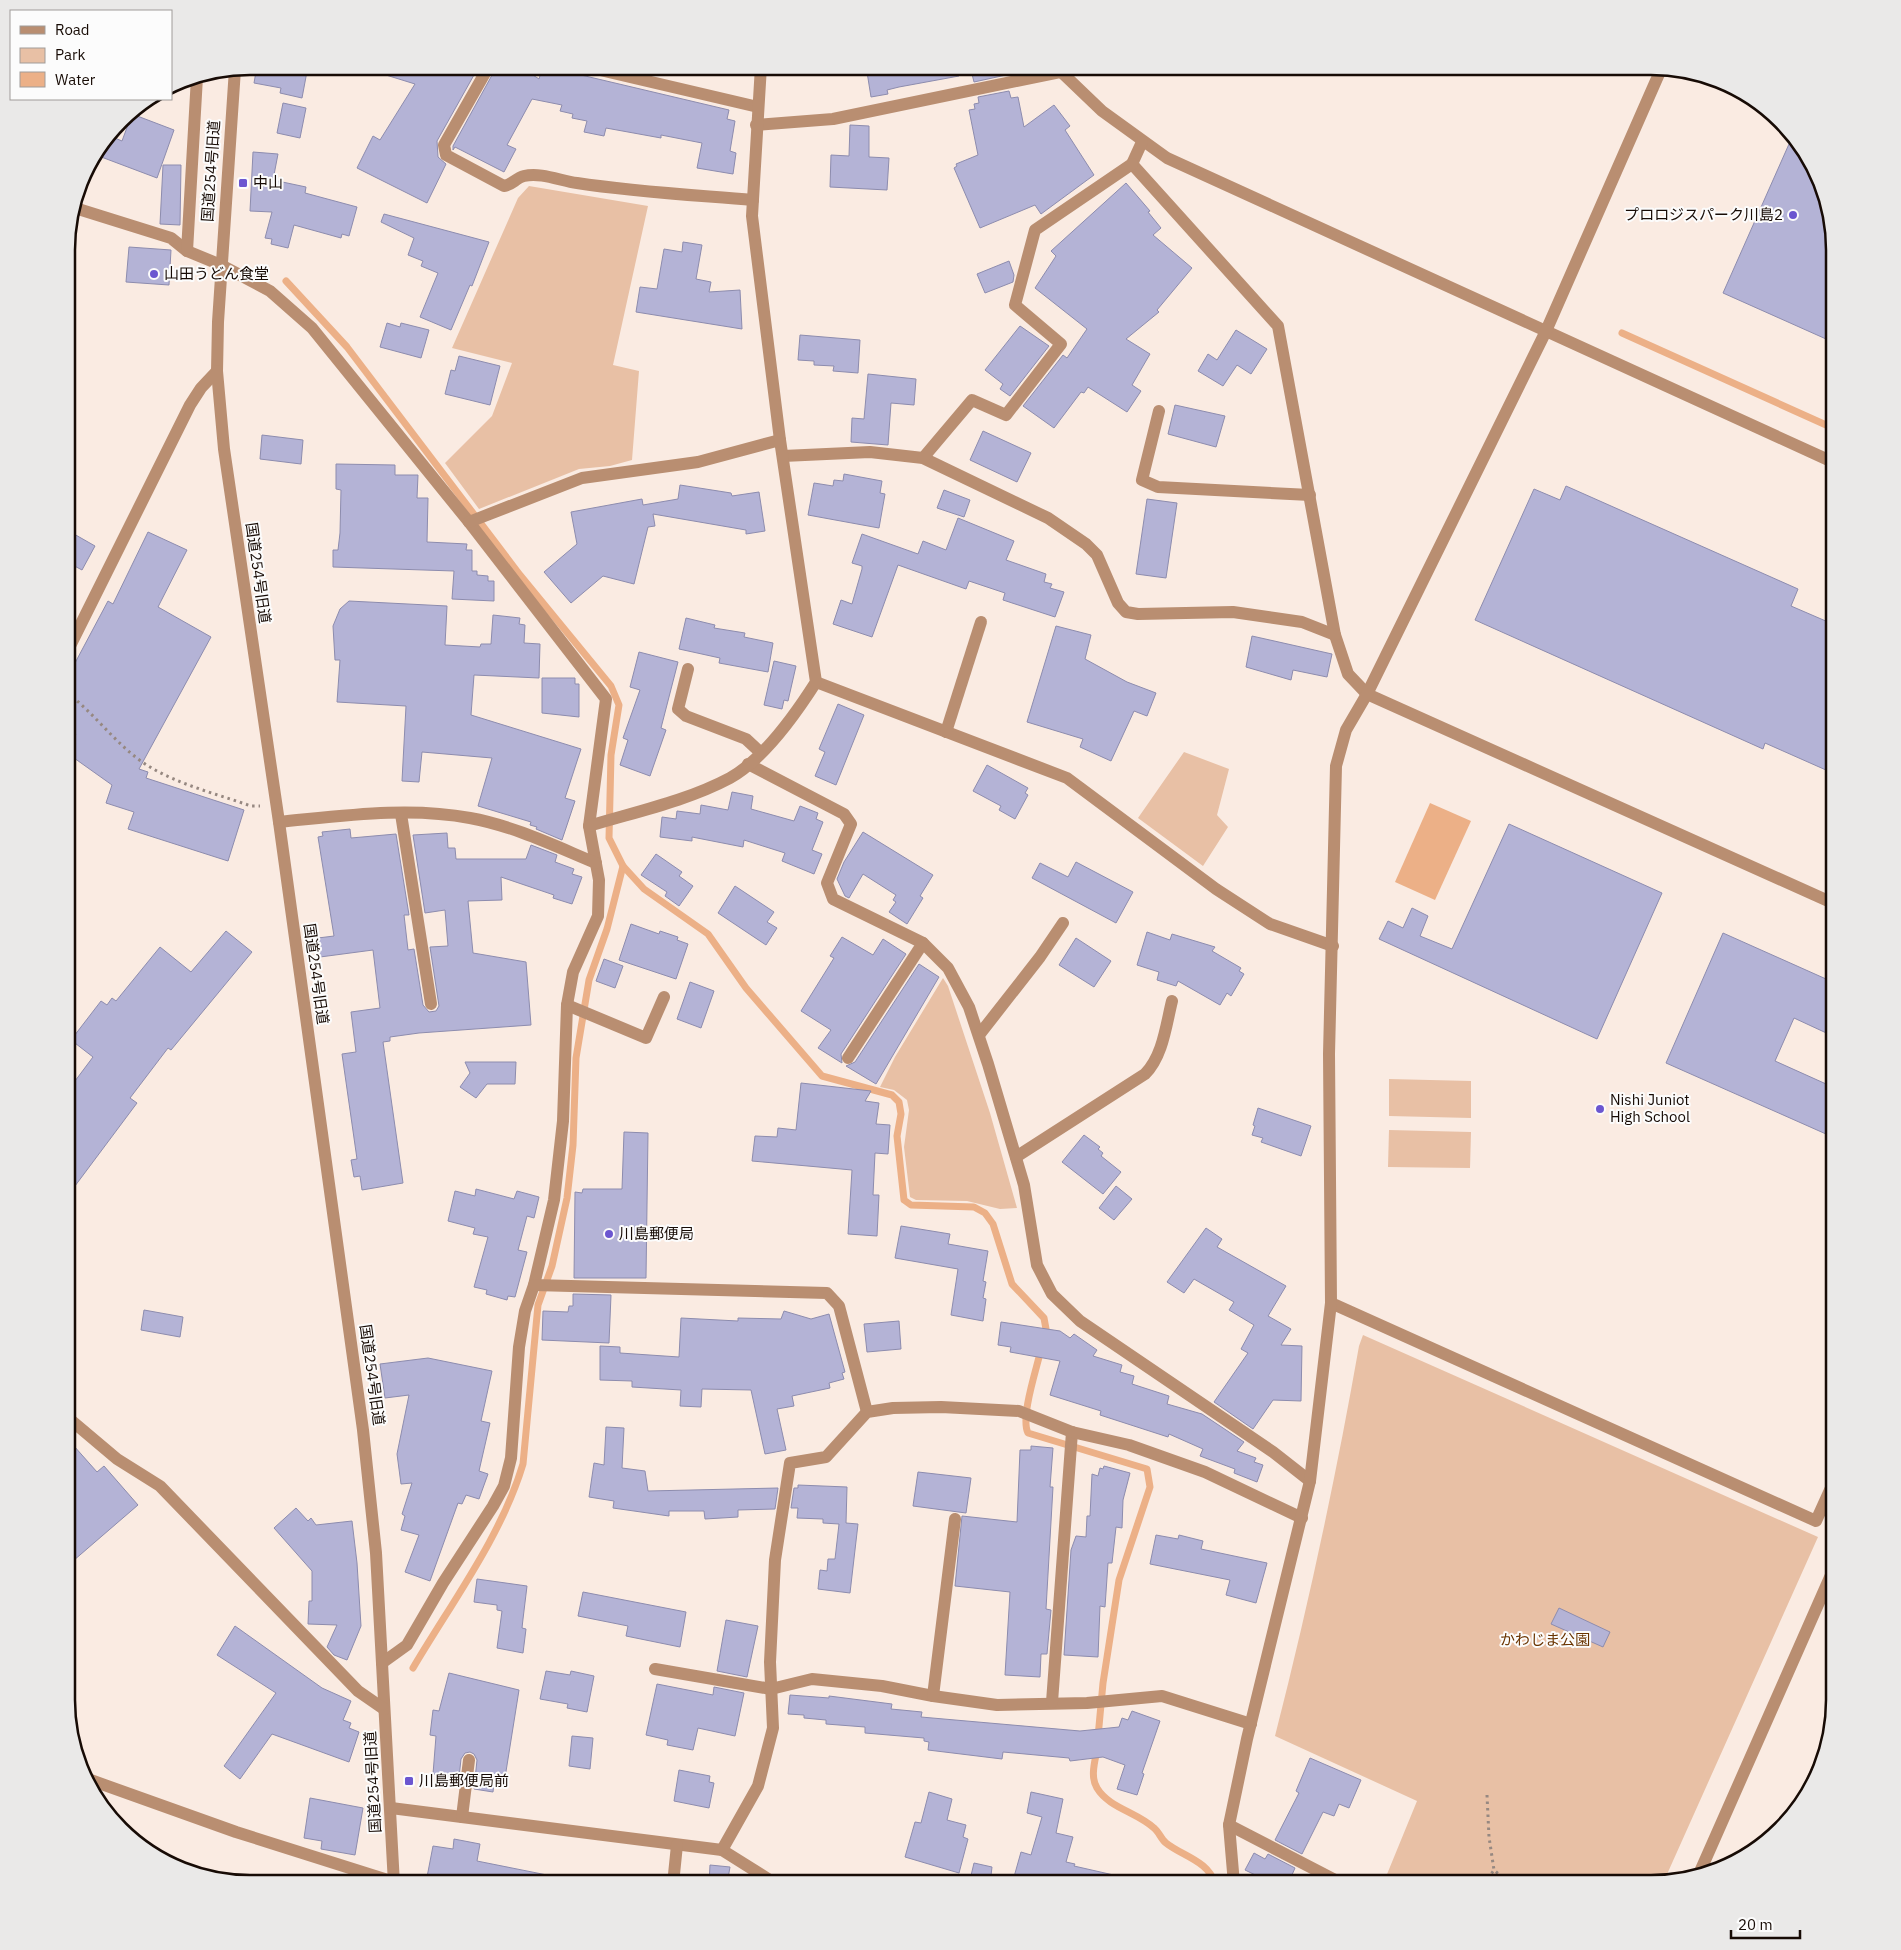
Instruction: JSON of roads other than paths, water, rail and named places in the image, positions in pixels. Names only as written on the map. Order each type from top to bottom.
[{"type":"street","points":[[485,75],[444,145],[446,155],[504,186],[511,185],[524,176],[551,177],[575,183],[610,187],[753,200]]},
{"type":"street","points":[[620,75],[758,108]]},
{"type":"street","points":[[589,826],[685,796],[730,778],[748,764],[796,713],[816,682],[780,440],[752,216],[760,75]]},
{"type":"street","points":[[756,124],[833,119],[1031,75]]},
{"type":"street","points":[[1064,75],[1102,111],[1142,142],[1167,158],[1826,459]]},
{"type":"street","points":[[1233,1875],[1229,1825],[1310,1481],[1331,1303],[1329,1054],[1336,766],[1346,730],[1368,694],[1546,330],[1658,75]]},
{"type":"street","name":"国道254号旧道","points":[[235,76],[221,265],[217,371],[224,449],[279,822],[363,1430],[376,1553],[394,1875]]},
{"type":"street","points":[[187,251],[197,83]]},
{"type":"street","points":[[923,458],[972,400],[1006,415],[1061,344],[1015,305],[1034,230],[1132,164],[1142,142]]},
{"type":"street","points":[[1132,164],[1278,326],[1335,634],[1348,674],[1368,694],[1826,900]]},
{"type":"street","points":[[80,210],[171,238],[187,251],[221,265],[270,290],[312,328],[469,522],[606,699],[589,826],[599,880],[598,916],[573,972],[567,1005],[563,1121],[556,1180],[546,1235],[534,1285],[525,1311],[519,1347],[511,1458],[504,1486],[407,1645],[382,1663]]},
{"type":"street","points":[[75,634],[190,404],[201,388],[217,371]]},
{"type":"street","points":[[1159,411],[1142,480],[1158,487],[1310,495]]},
{"type":"street","points":[[469,522],[582,478],[698,462],[780,440]]},
{"type":"street","points":[[783,456],[870,452],[923,458],[1048,518],[1086,544],[1097,555],[1118,603],[1126,612],[1138,614],[1233,612],[1302,622],[1335,634]]},
{"type":"street","points":[[946,732],[981,622]]},
{"type":"street","points":[[688,669],[678,709],[686,716],[746,739],[760,752]]},
{"type":"street","points":[[816,682],[1067,778],[1216,890],[1270,924],[1333,946]]},
{"type":"street","points":[[748,764],[844,814],[851,824],[827,883],[833,899],[923,943],[948,968],[969,1007],[979,1035],[1024,1185],[1037,1265],[1052,1294],[1080,1321],[1273,1452],[1310,1481]]},
{"type":"street","points":[[279,822],[401,814],[469,818],[527,834],[596,863]]},
{"type":"street","points":[[401,814],[431,1004]]},
{"type":"street","points":[[979,1035],[1040,957],[1062,923]]},
{"type":"street","points":[[848,1058],[923,943]]},
{"type":"street","points":[[567,1005],[646,1038],[664,998]]},
{"type":"street","points":[[1016,1157],[1144,1074],[1157,1057],[1172,1002]]},
{"type":"street","points":[[534,1285],[827,1293],[839,1306],[867,1412]]},
{"type":"street","points":[[1331,1303],[1816,1521],[1826,1499]]},
{"type":"street","points":[[722,1850],[758,1786],[772,1728],[770,1662],[775,1560],[790,1463],[826,1457],[867,1412],[893,1408],[976,1407],[1018,1411],[1072,1432],[1129,1445],[1205,1472],[1302,1518]]},
{"type":"street","points":[[75,1424],[117,1459],[160,1486],[358,1691],[384,1709]]},
{"type":"street","points":[[1052,1702],[1072,1432]]},
{"type":"street","points":[[933,1696],[955,1519]]},
{"type":"street","points":[[1702,1867],[1826,1586]]},
{"type":"street","points":[[655,1669],[771,1689],[812,1679],[882,1686],[933,1696],[997,1705],[1052,1702],[1087,1703],[1162,1696],[1252,1724]]},
{"type":"street","points":[[462,1817],[469,1760]]},
{"type":"street","points":[[97,1784],[369,1875]]},
{"type":"street","points":[[391,1808],[722,1850],[762,1875]]},
{"type":"street","points":[[1229,1825],[1326,1875]]},
{"type":"street","points":[[674,1875],[677,1845]]},
{"type":"water","points":[[1430,803],[1471,821],[1435,900],[1395,882]]},
{"type":"waterway","points":[[286,281],[347,347],[520,575],[611,686],[619,705],[611,755],[609,838],[623,866],[607,929],[589,980],[576,1058],[573,1145],[567,1198],[552,1266],[538,1305],[523,1464],[514,1491],[489,1543],[413,1668]]},
{"type":"waterway","points":[[1622,333],[1826,425]]},
{"type":"waterway","points":[[623,866],[644,889],[708,934],[746,988],[822,1076],[892,1095],[899,1102],[901,1114],[897,1136],[904,1200],[911,1205],[974,1207],[985,1213],[993,1224],[1012,1284],[1044,1318],[1046,1329],[1044,1336]]},
{"type":"waterway","points":[[1041,1349],[1026,1416],[1028,1433],[1147,1469],[1150,1487],[1119,1580],[1103,1683],[1098,1737]]},
{"type":"waterway","points":[[1097,1750],[1094,1779],[1102,1795],[1147,1823],[1172,1848],[1201,1864],[1211,1875]]},
{"type":"place","name":"中山","points":[[243,183]]},
{"type":"place","name":"プロロジスパーク川島2","points":[[1793,215]]},
{"type":"place","name":"山田うどん食堂","points":[[154,274]]},
{"type":"place","name":"Nishi Juniot High School","points":[[1600,1109]]},
{"type":"place","name":"川島郵便局","points":[[609,1234]]},
{"type":"place","name":"川島郵便局前","points":[[409,1781]]},
{"type":"park label","name":"かわじま公園","points":[[1545,1640]]}]
